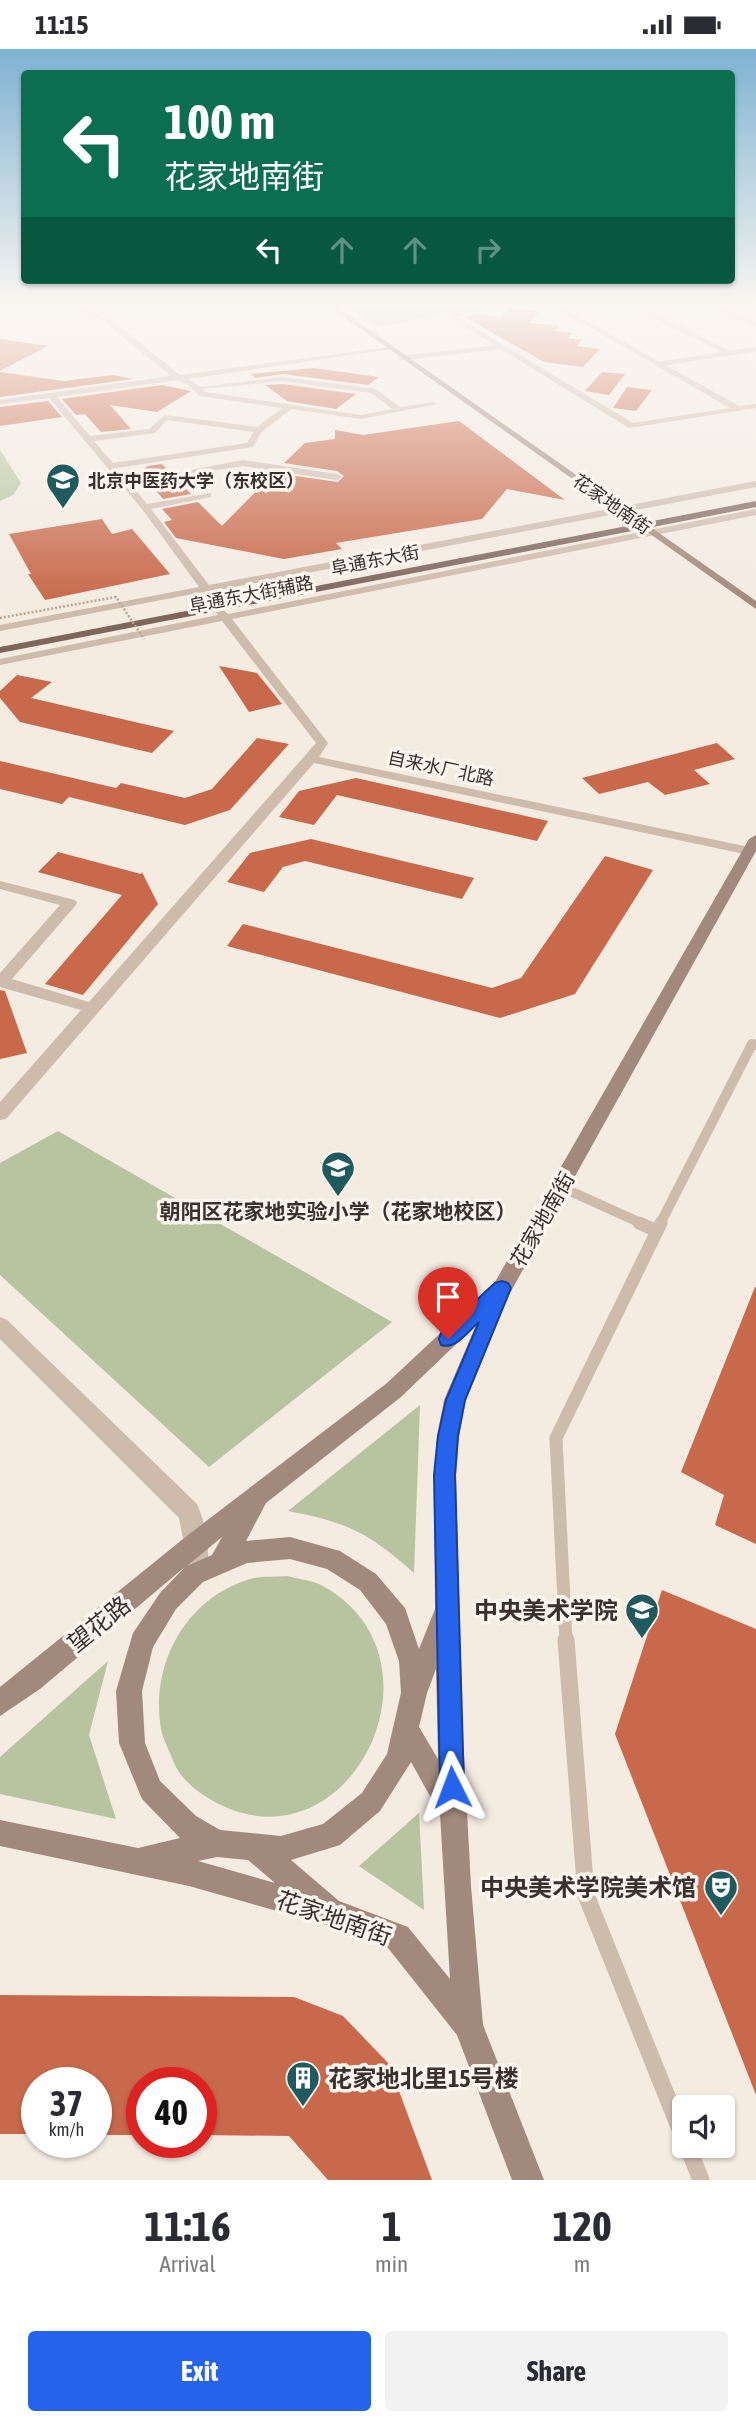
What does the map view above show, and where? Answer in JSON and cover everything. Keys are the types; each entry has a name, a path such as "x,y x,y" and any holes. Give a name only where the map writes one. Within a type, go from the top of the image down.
{"main road":[{"name":"阜通东大街","path":"0,650 627,514 756,493"},
{"path":"648,529 756,504"},
{"name":"阜通东大街","path":"0,638 215,603"}],"street":[{"path":"0,1114 311,759 322,743 145,507 59,404"},
{"path":"279,404 361,417 430,404"},
{"path":"391,404 397,409"},
{"name":"花家地南街","path":"468,404 756,606"},
{"path":"597,404 632,426 756,406"},
{"path":"730,404 738,409"},
{"path":"111,466 250,445 259,430 290,406"},
{"path":"88,439 152,431 165,417 259,430"},
{"path":"145,507 208,495 186,472 243,463 337,477"},
{"path":"627,514 756,484"},
{"name":"阜通东大街辅路","path":"0,628 215,603 756,512"},
{"name":"阜通东大街辅路","path":"0,662 215,603"},
{"name":"自来水厂北路","path":"311,759 753,845"},
{"name":"花家地南街","path":"196,1543 394,1390 502,1288 753,845"},
{"path":"0,885 70,903 1,981 92,1008"},
{"path":"468,2025 453,1810 444,1475 455,1400 502,1288"},
{"path":"0,1326 189,1512 196,1543 195,1574 168,1601 142,1642 129,1691 132,1743 151,1790 186,1826 217,1843 281,1850 330,1835 371,1802 399,1759 414,1693 447,1609"},
{"path":"220,1563 260,1494"},
{"name":"望花路","path":"0,1703 143,1589 196,1543"},
{"path":"143,1589 195,1574 246,1552 289,1548 332,1559 368,1582 396,1617 411,1661 414,1693"},
{"path":"407,1731 453,1810"},
{"name":"花家地南街","path":"0,1833 189,1873 333,1913 398,1937 468,2025 528,2180"},
{"path":"136,1861 217,1843"},
{"path":"256,1849 333,1913"}],"lane":[{"path":"672,2110 586,1895 563,1599 556,1438 752,1044 756,1045"},
{"path":"561,1187 657,1231"},
{"path":"692,2158 701,2180"}],"path":[{"path":"0,618 116,597 144,639"}],"green space":[{"path":"0,450 21,483 13,495 0,501"},
{"path":"58,1131 392,1322 209,1467 0,1275 0,1163"},
{"path":"420,1405 414,1573 384,1548 356,1531 288,1511"},
{"path":"287,1576 323,1586 361,1619 380,1659 382,1704 370,1746 345,1782 310,1807 268,1817 221,1805 188,1783 178,1770 163,1737 159,1705 167,1658 177,1637 191,1618 208,1601 227,1588 254,1578"},
{"path":"108,1661 89,1735 116,1819 0,1794 0,1757"},
{"path":"419,1813 424,1910 359,1866"}],"building":[{"path":"51,404 62,417 0,426 0,407"},
{"path":"67,404 169,404 157,412 110,405 131,429 101,432 85,414 76,415"},
{"path":"308,404 342,404 336,409"},
{"path":"615,404 641,404 636,411 613,408"},
{"path":"459,421 565,500 507,489 482,519 336,543 342,549 284,559 176,538 164,522 172,520 162,509 198,502 222,526 274,473 338,482 344,476 337,471 284,463 305,443 335,439 335,430 363,435"},
{"path":"162,464 191,494 163,499 140,472 148,466"},
{"path":"102,519 112,534 132,529 170,574 45,600 28,574 31,574 9,534"},
{"path":"219,666 257,673 282,704 249,712"},
{"path":"17,675 52,682 31,698 174,731 152,753 20,722 0,698 0,691"},
{"path":"257,738 289,744 230,810 185,825 69,797 62,804 0,789 0,761 116,788 121,783 185,798 212,789"},
{"path":"717,743 735,759 694,770 710,784 665,795 648,782 599,794 582,778"},
{"path":"356,778 548,821 537,841 337,795 314,825 279,817 299,791"},
{"path":"311,839 474,878 462,899 305,861 283,867 264,892 227,882 250,853"},
{"path":"58,852 141,874 142,872 158,904 83,995 45,984 122,895 38,872"},
{"path":"605,856 653,870 575,994 500,1018 227,946 243,924 492,988 521,978"},
{"path":"0,990 5,991 27,1053 0,1059"},
{"path":"755,1287 756,1544 715,1525 724,1495 681,1472"},
{"name":"中央美术学院美术馆","path":"662,1590 756,1629 756,2095 615,1734"},
{"name":"花家地北里15号楼","path":"0,1995 294,1997 343,2016 389,2064 432,2180 328,2180 289,2136 217,2135 217,2067 126,2067 126,2135 112,2135 112,2067 21,2067 21,2134 0,2134"}],"place":[{"name":"北京中医药大学（东校区）","path":"63,510"},
{"name":"朝阳区花家地实验小学（花家地校区）","path":"338,1198"},
{"name":"中央美术学院","path":"642,1640"},
{"name":"中央美术学院美术馆","path":"721,1917"},
{"name":"花家地北里15号楼","path":"303,2108"}],"route":[{"path":"448,1339 502,1288 455,1400 444,1475 452,1787"}]}
